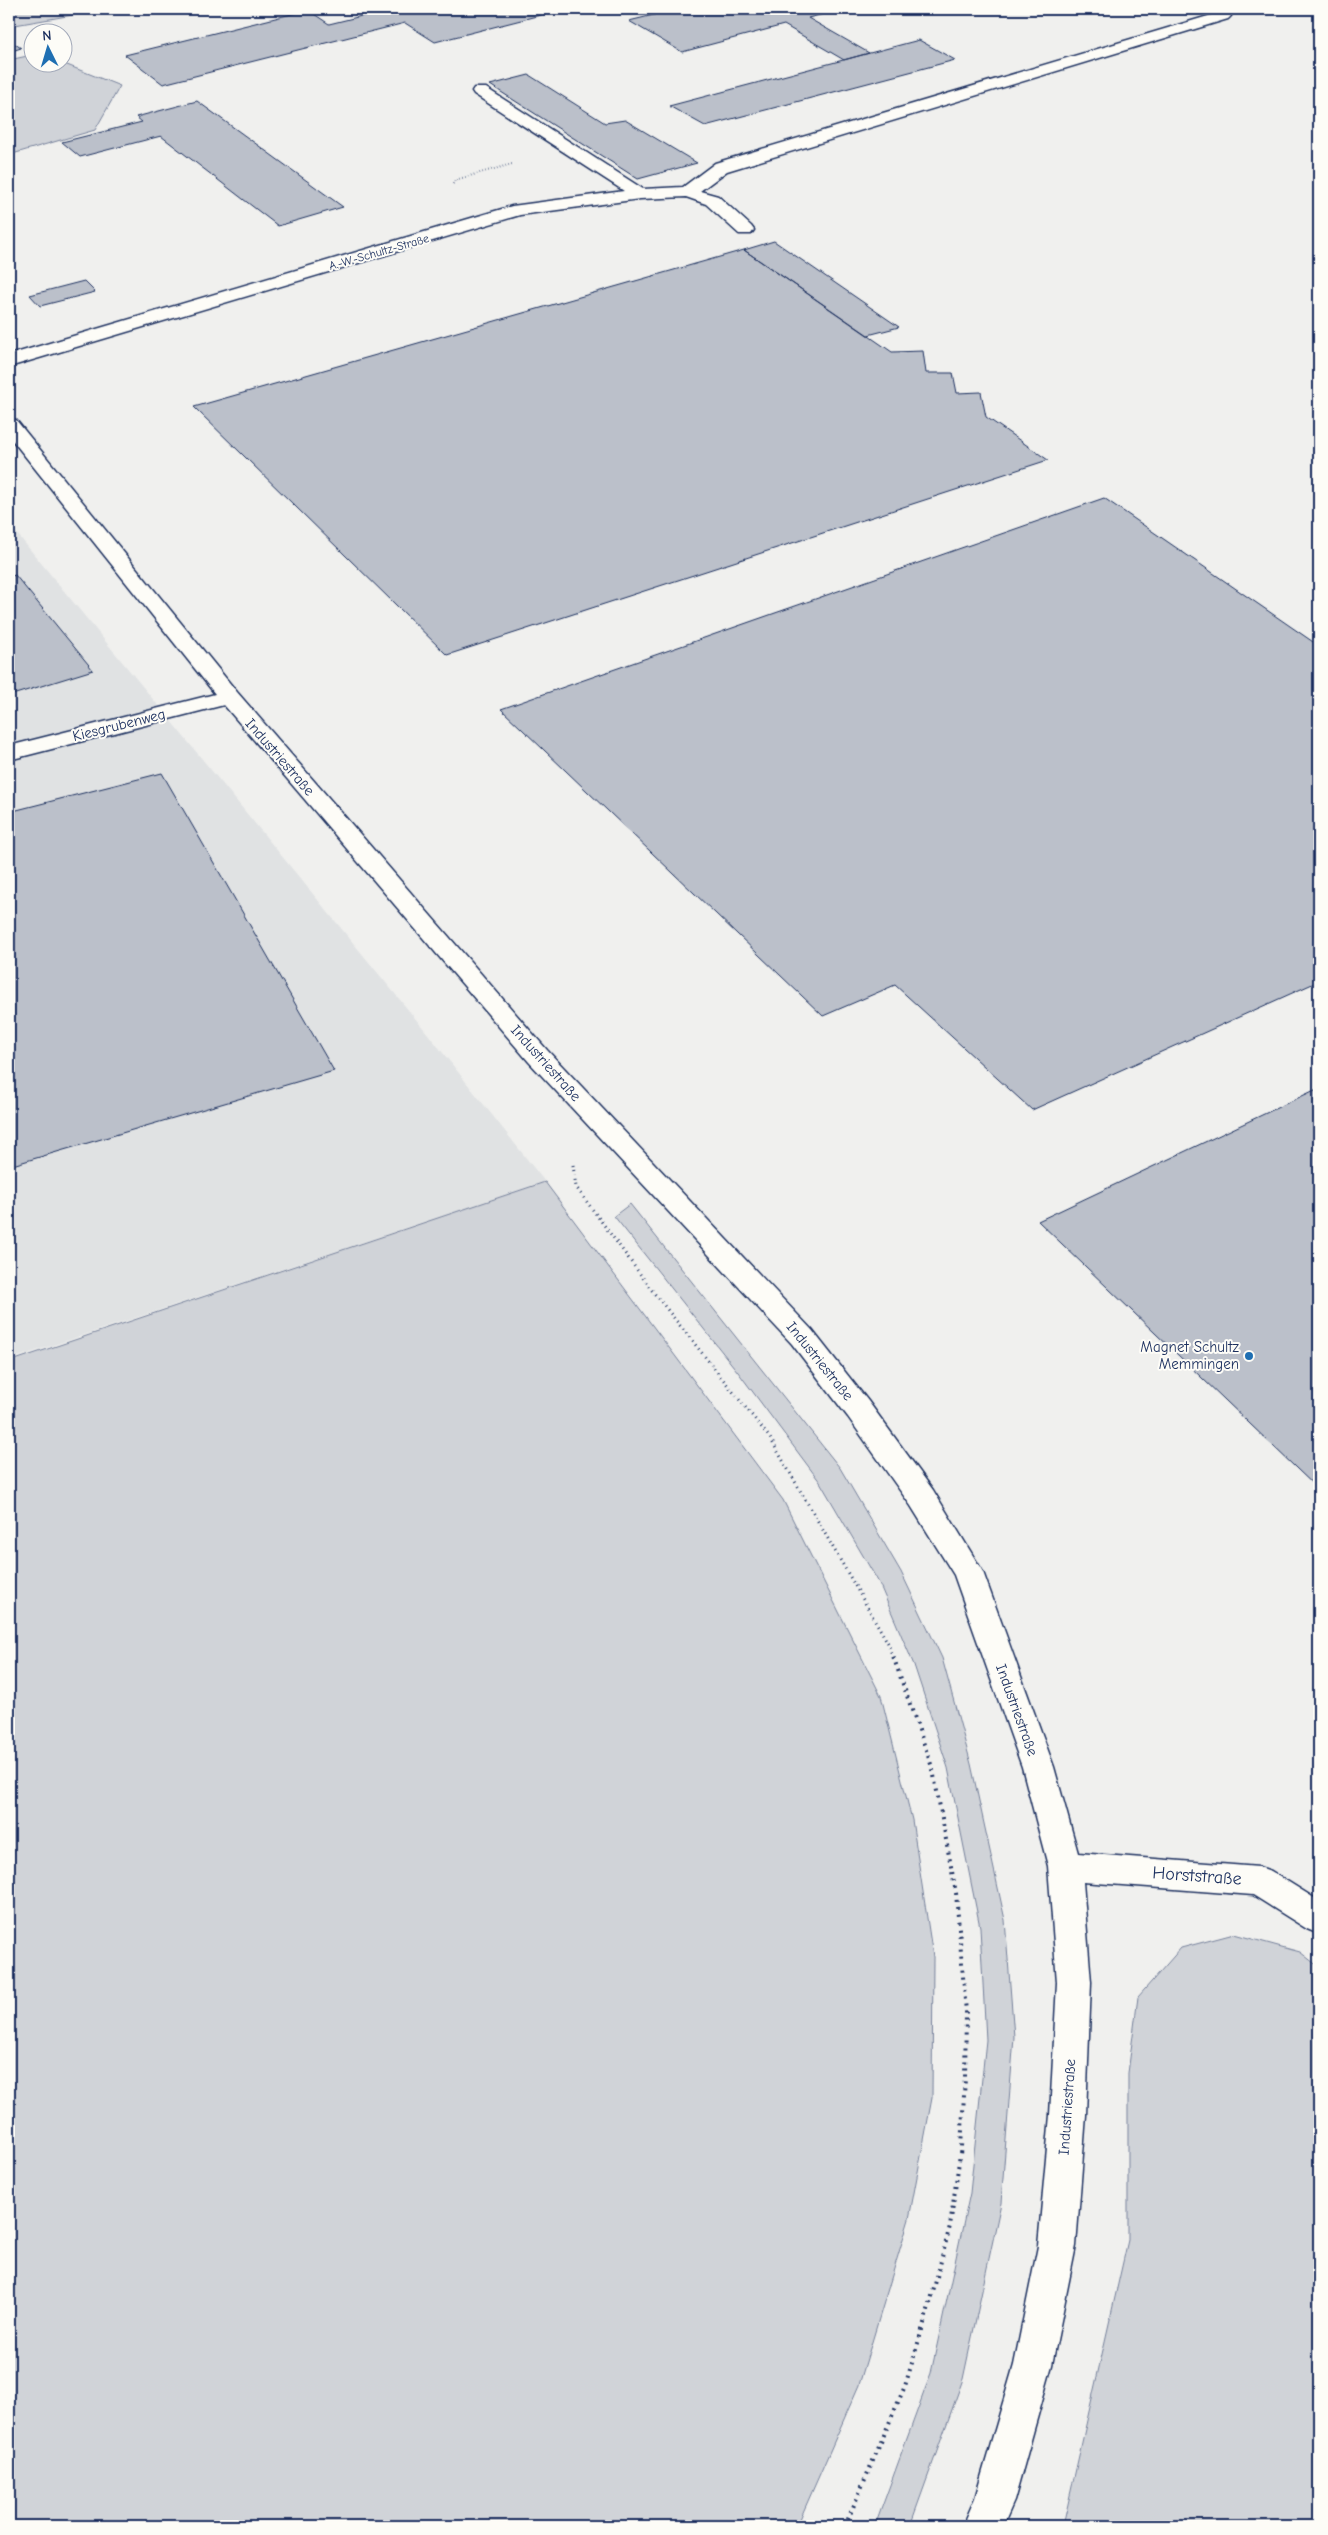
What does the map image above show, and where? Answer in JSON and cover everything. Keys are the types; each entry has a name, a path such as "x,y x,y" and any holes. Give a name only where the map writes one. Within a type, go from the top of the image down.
{"street":[{"path":"687,192 721,167 1223,16 1222,9"},
{"path":"480,92 640,194"},
{"name":"A.-W.-Schultz-Straße","path":"9,361 518,210 640,194 687,192 712,200 745,230"},
{"name":"Industriestraße","path":"9,424 229,698 538,1056 802,1337 858,1409 922,1498 968,1572 1038,1767 1065,1866 1074,1982 1068,2115 1057,2246 1033,2365 994,2500 983,2526"},
{"name":"Kiesgrubenweg","path":"9,752 229,698"},
{"name":"Horststraße","path":"1065,1866 1259,1881 1319,1919"}],"path":[{"path":"576,1187 654,1293 770,1438 888,1643 933,1770 956,1893 966,2012 961,2147 950,2226 932,2300 906,2386 845,2526"}],"shaded area":[{"path":"9,9 108,9 32,22 22,22 22,24 9,26"},
{"path":"22,57 22,72 72,72 72,67 120,86 95,130 9,155 9,60"},
{"path":"9,524 428,1034 545,1182 9,1360"},
{"path":"545,1182 783,1500 881,1696 912,1820 933,1957 932,2098 909,2219 859,2385 797,2526 9,2526 9,1362"},
{"path":"630,1204 840,1468 901,1572 942,1658 971,1764 1005,1920 1014,2037 1001,2203 963,2379 910,2526 875,2526 931,2373 970,2193 986,2040 980,1927 948,1768 914,1665 879,1583 820,1482 738,1372 614,1216"},
{"path":"1234,1934 1300,1952 1319,1967 1319,2526 1063,2526 1128,2240 1128,2073 1138,1997 1181,1948"}],"building":[{"path":"390,9 564,9 435,42 405,23 163,84 125,55 308,10 329,24"},
{"path":"678,9 844,9 808,18 869,53 844,60 784,25 682,52 629,21"},
{"path":"9,40 21,48 9,52"},
{"path":"919,40 955,60 705,126 669,106"},
{"path":"529,75 605,123 625,120 697,163 638,179 490,85"},
{"path":"197,101 343,207 278,226 161,136 80,157 62,142 142,122 136,117"},
{"path":"774,241 899,327 868,335 744,250"},
{"path":"744,250 892,352 923,351 926,373 953,373 957,393 981,392 986,417 1048,460 447,655 194,407"},
{"path":"84,281 95,292 40,306 30,295"},
{"path":"1104,498 1319,646 1319,981 1032,1110 895,985 823,1016 501,709"},
{"path":"15,575 93,670 9,696 9,577"},
{"path":"162,773 334,1071 9,1166 9,812"},
{"name":"Magnet Schultz Memmingen","path":"1319,1088 1319,1490 1038,1221"}],"place":[{"name":"Magnet Schultz Memmingen","path":"1249,1356"}]}
